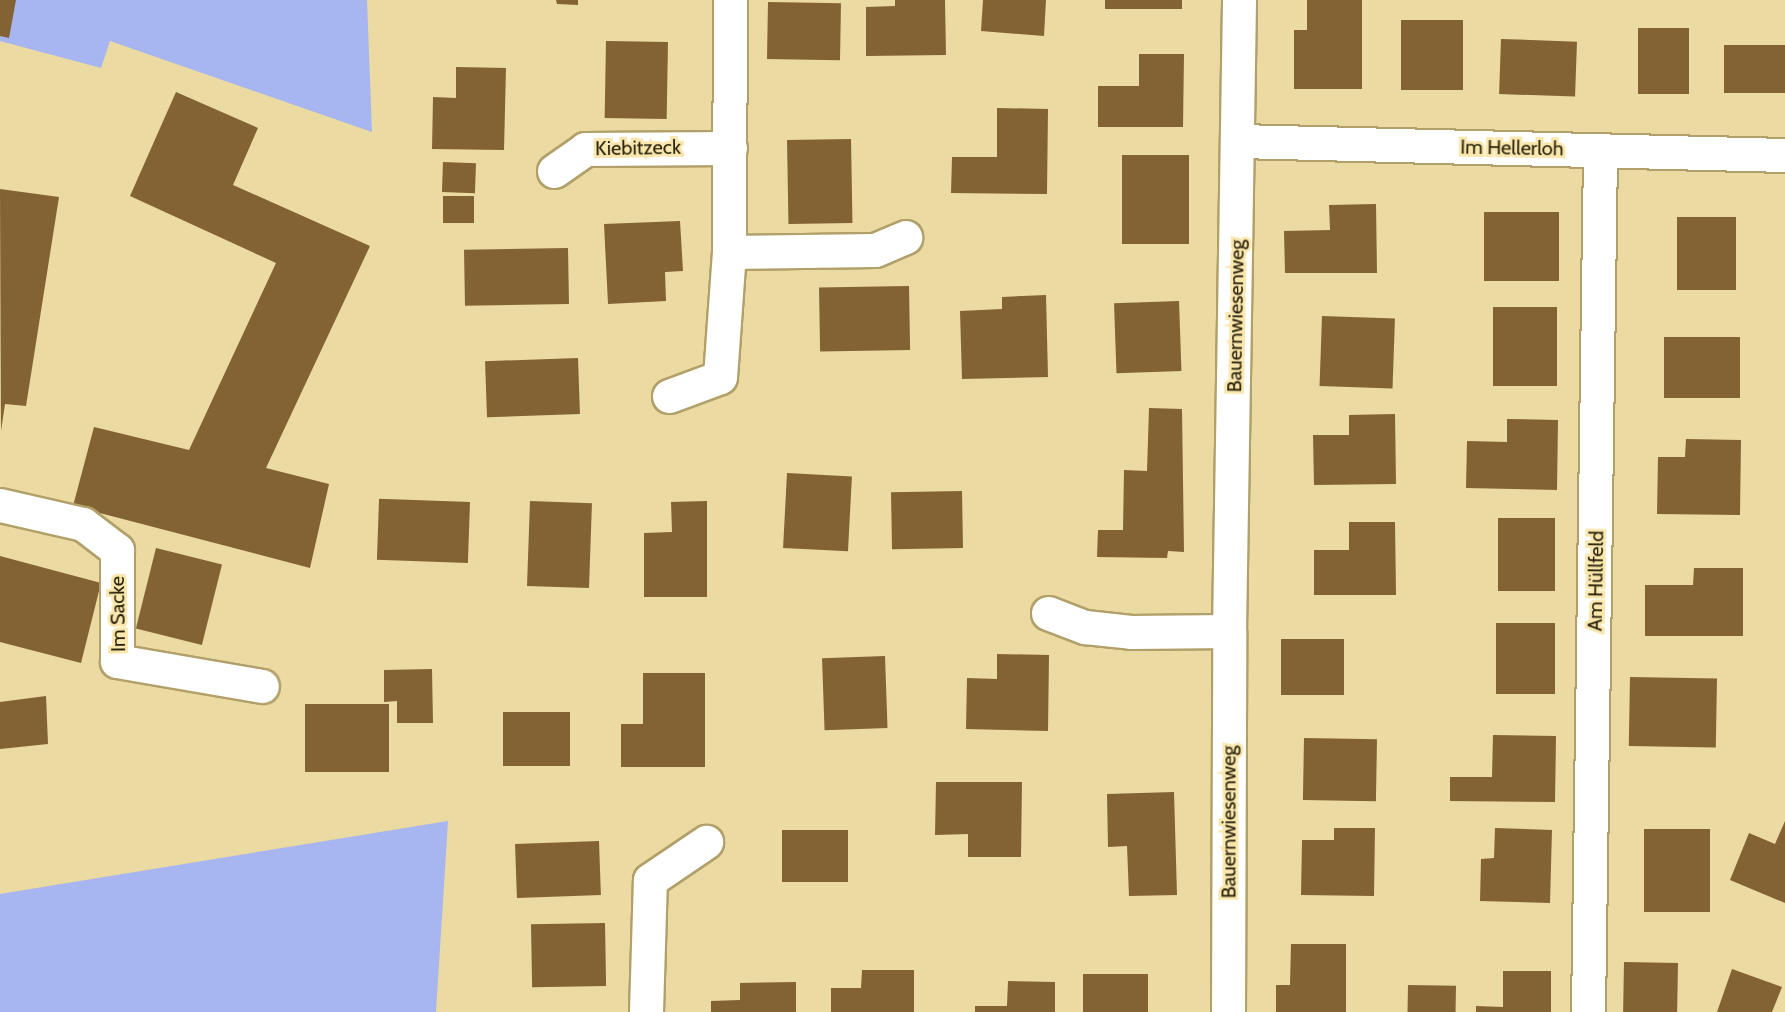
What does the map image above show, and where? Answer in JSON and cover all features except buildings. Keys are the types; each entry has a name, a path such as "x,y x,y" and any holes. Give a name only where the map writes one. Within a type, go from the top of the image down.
{"street":[{"path":"669,396 720,377 729,252 730,0"},
{"name":"Bauernwiesenweg","path":"1228,1012 1229,631 1239,141 1239,0"},
{"name":"Im Hellerloh","path":"1239,141 1785,155"},
{"name":"Kiebitzeck","path":"554,171 585,149 730,148"},
{"name":"Am Hüllfeld","path":"1588,1012 1600,150"},
{"path":"729,252 875,250 905,237"},
{"name":"Im Sacke","path":"0,505 83,524 117,550 117,661 262,686"},
{"path":"1048,613 1097,629 1229,631"},
{"path":"646,1012 650,880 706,842"}],"shaded area":[{"path":"0,0 367,0 372,132 110,41 101,68 0,41"},
{"path":"448,821 436,1012 0,1012 0,894"}]}
